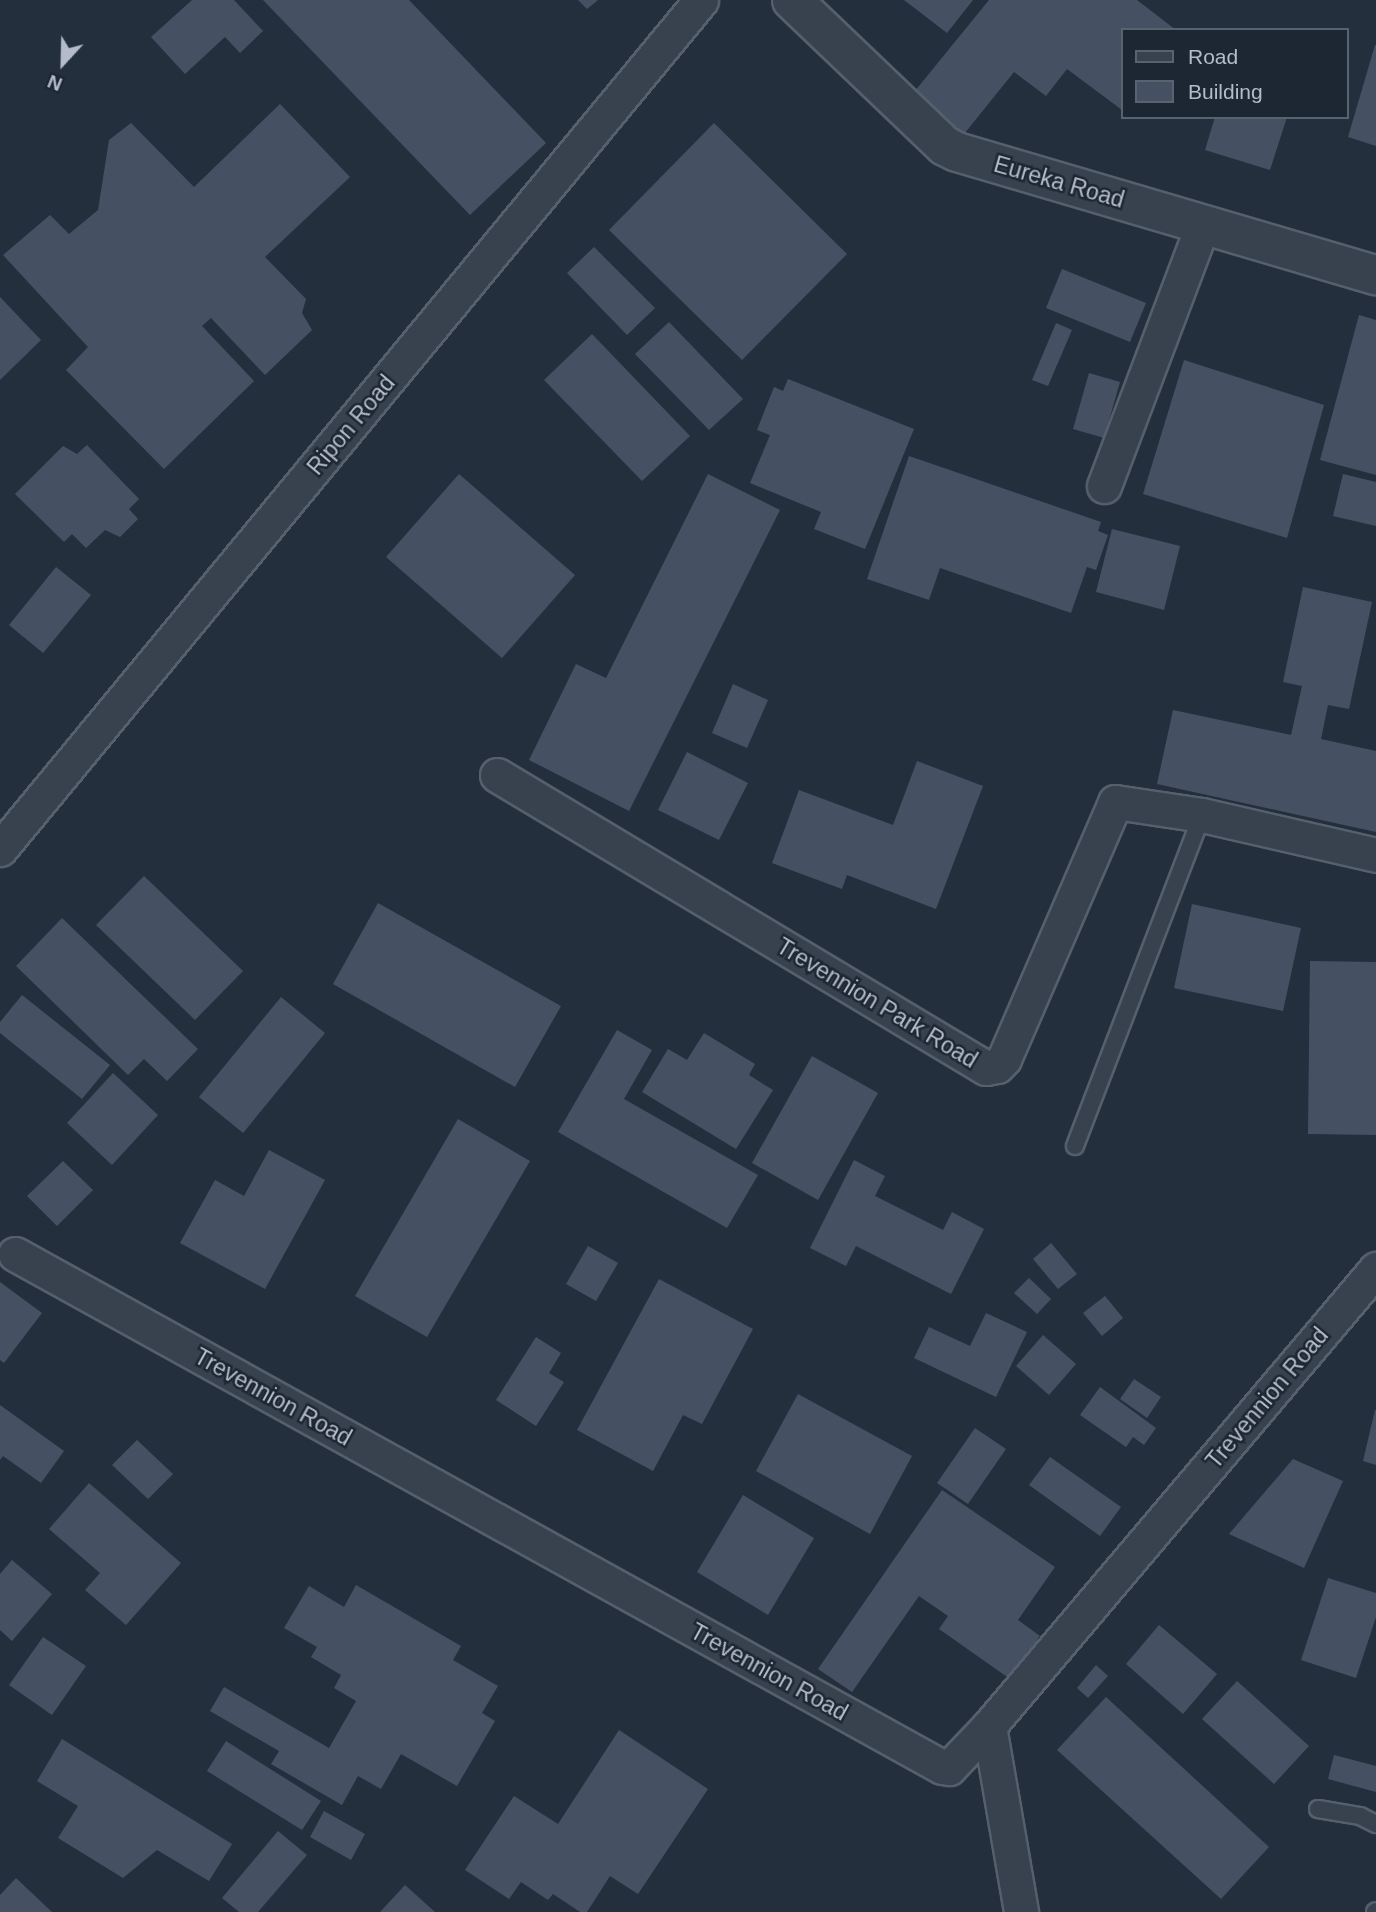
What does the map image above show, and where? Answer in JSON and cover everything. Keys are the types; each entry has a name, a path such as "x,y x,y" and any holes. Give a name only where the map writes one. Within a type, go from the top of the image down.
{"street":[{"name":"Ripon Road","path":"0,849 701,0"},
{"name":"Eureka Road","path":"792,0 945,145 957,152 1376,275"},
{"path":"1104,486 1203,224"},
{"name":"Trevennion Park Road","path":"497,775 986,1068 997,1066 1004,1059 1115,802 1202,815 1376,856"},
{"name":"Trevennion Road","path":"15,1254 942,1767 955,1765 989,1726 1376,1269"},
{"path":"989,1726 1021,1912"}],"lane":[{"path":"1076,1146 1202,815"},
{"path":"1318,1809 1360,1816 1376,1824"}],"building":[{"path":"192,0 234,0 263,31 240,53 225,37 185,74 151,37"},
{"path":"263,0 409,0 546,143 470,215"},
{"path":"578,0 598,0 587,9"},
{"path":"904,0 973,0 947,33"},
{"path":"989,0 1137,0 1173,28 1120,28 1120,109 1067,69 1046,96 1014,72 956,144 906,102"},
{"path":"1376,45 1376,146 1348,137"},
{"path":"280,104 350,177 265,257 306,299 302,313 312,330 265,375 211,318 202,326 254,381 164,469 66,370 88,347 3,255 50,215 69,234 98,210 109,140 131,123 194,187"},
{"path":"1214,119 1286,119 1270,170 1205,150"},
{"path":"714,123 847,254 742,360 609,230"},
{"path":"594,247 655,308 627,335 567,273"},
{"path":"1062,269 1146,303 1130,342 1046,308"},
{"path":"0,297 41,340 0,380"},
{"path":"1359,315 1376,320 1376,475 1320,460"},
{"path":"669,322 743,399 709,430 635,354"},
{"path":"1056,323 1072,330 1048,386 1032,380"},
{"path":"592,334 690,436 642,481 544,380"},
{"path":"1184,360 1324,405 1287,538 1143,494"},
{"path":"1089,373 1120,382 1104,438 1073,429"},
{"path":"788,379 914,429 865,549 814,529 821,512 750,483 770,435 757,430 774,387 783,391"},
{"path":"87,445 139,499 129,509 138,519 120,537 105,530 86,548 72,534 64,542 15,494 63,446 77,454"},
{"path":"909,456 1101,522 1098,531 1108,535 1096,570 1087,567 1071,613 940,568 929,600 867,579"},
{"path":"459,474 575,575 502,658 386,557"},
{"path":"708,474 780,510 629,811 529,760 576,664 606,678"},
{"path":"1343,474 1376,482 1376,526 1333,516"},
{"path":"1112,529 1180,546 1164,610 1096,592"},
{"path":"56,567 91,595 43,653 9,625"},
{"path":"1303,587 1372,602 1349,709 1328,705 1321,739 1376,751 1376,832 1157,784 1173,710 1291,735 1302,686 1283,682"},
{"path":"733,684 768,700 747,748 712,733"},
{"path":"687,752 748,783 719,840 658,810"},
{"path":"917,761 983,786 936,909 847,875 842,889 772,863 799,790 893,825"},
{"path":"144,876 243,971 195,1020 96,925"},
{"path":"378,903 561,1006 515,1087 333,984"},
{"path":"1192,904 1301,928 1283,1011 1174,988"},
{"path":"62,918 198,1049 167,1081 144,1059 128,1075 16,966"},
{"path":"1310,961 1376,962 1376,1135 1308,1134"},
{"path":"22,995 110,1065 82,1099 0,1033 0,1022"},
{"path":"281,997 325,1033 243,1133 199,1097"},
{"path":"617,1030 652,1050 624,1099 758,1175 727,1228 558,1132"},
{"path":"704,1033 755,1064 749,1075 773,1090 736,1149 642,1092 668,1049 687,1060"},
{"path":"812,1056 878,1093 818,1200 752,1163"},
{"path":"113,1073 158,1115 112,1165 67,1123"},
{"path":"458,1119 530,1161 427,1337 355,1296"},
{"path":"269,1150 325,1180 265,1289 180,1243 215,1180 244,1196"},
{"path":"854,1160 885,1176 875,1196 943,1230 952,1212 984,1229 951,1294 856,1246 846,1266 810,1248"},
{"path":"63,1161 93,1190 57,1226 27,1196"},
{"path":"1051,1243 1077,1274 1058,1289 1033,1259"},
{"path":"588,1246 618,1263 596,1301 566,1284"},
{"path":"1029,1278 1051,1299 1037,1314 1014,1293"},
{"path":"659,1279 753,1329 702,1424 683,1415 653,1471 577,1430"},
{"path":"0,1282 42,1313 4,1363 0,1360"},
{"path":"1105,1296 1123,1318 1102,1336 1083,1313"},
{"path":"986,1313 1027,1332 996,1397 914,1358 929,1327 970,1346"},
{"path":"1043,1335 1076,1364 1049,1395 1016,1366"},
{"path":"536,1337 561,1353 549,1373 564,1382 536,1426 496,1400"},
{"path":"1134,1379 1161,1397 1147,1418 1120,1399"},
{"path":"1100,1387 1156,1428 1144,1445 1133,1437 1126,1447 1080,1415"},
{"path":"798,1394 912,1456 870,1534 756,1471"},
{"path":"0,1405 64,1451 41,1483 3,1456 0,1460"},
{"path":"1376,1410 1376,1465 1363,1461"},
{"path":"975,1428 1006,1449 968,1504 937,1483"},
{"path":"137,1440 173,1474 148,1499 112,1465"},
{"path":"1050,1457 1121,1507 1100,1536 1029,1485"},
{"path":"1293,1459 1343,1481 1304,1568 1229,1534"},
{"path":"89,1483 181,1563 126,1625 85,1590 100,1573 49,1529"},
{"path":"942,1490 1055,1567 1018,1620 1040,1636 1010,1679 939,1629 948,1616 919,1596 852,1692 818,1669"},
{"path":"743,1495 814,1538 768,1615 697,1572"},
{"path":"12,1560 52,1594 12,1641 0,1630 0,1574"},
{"path":"1328,1578 1376,1593 1376,1617 1356,1678 1301,1660"},
{"path":"356,1585 461,1646 453,1660 498,1686 482,1713 495,1721 457,1786 401,1754 381,1789 358,1776 342,1805 271,1764 279,1751 210,1711 224,1687 329,1748 356,1701 334,1688 341,1675 311,1657 317,1647 284,1628 309,1586 344,1607"},
{"path":"1159,1625 1217,1674 1183,1714 1126,1664"},
{"path":"43,1637 86,1666 52,1715 9,1685"},
{"path":"1096,1665 1108,1676 1088,1698 1077,1688"},
{"path":"1237,1681 1309,1746 1274,1784 1202,1719"},
{"path":"1106,1697 1269,1847 1221,1899 1057,1750"},
{"path":"619,1730 708,1789 638,1894 610,1876 587,1912 580,1912 553,1894 548,1900 521,1882 509,1899 465,1870 514,1796 558,1824"},
{"path":"62,1739 232,1844 209,1881 157,1850 123,1878 58,1838 78,1806 37,1781"},
{"path":"226,1741 321,1801 302,1830 207,1771"},
{"path":"1334,1755 1376,1766 1376,1792 1328,1779"},
{"path":"324,1811 365,1834 351,1860 310,1837"},
{"path":"278,1831 307,1855 258,1912 239,1912 222,1898"},
{"path":"16,1878 52,1912 0,1912 0,1895"},
{"path":"405,1885 435,1912 380,1912"}]}
